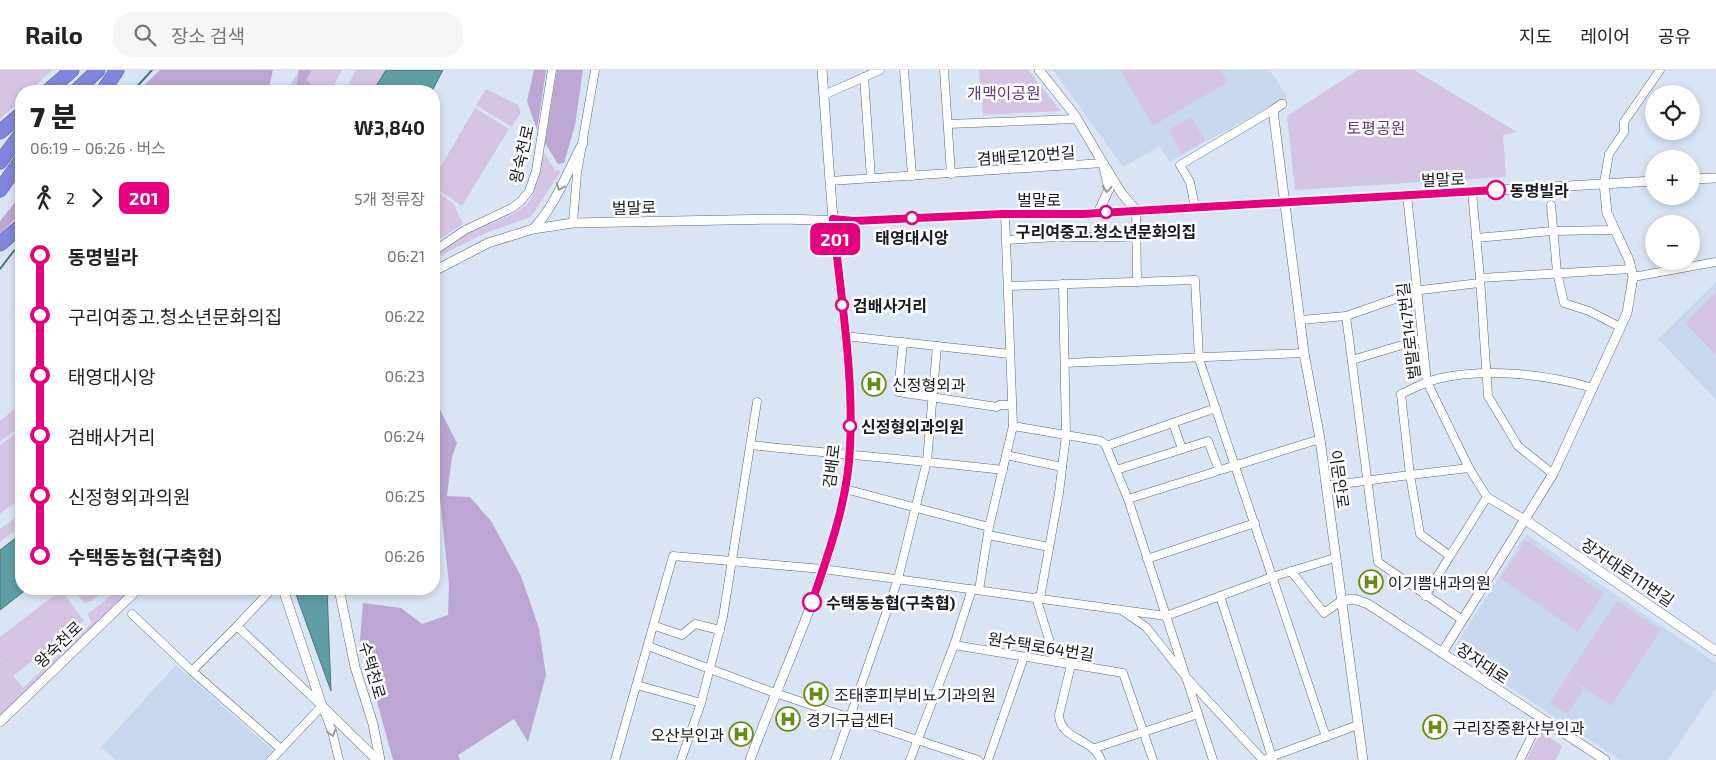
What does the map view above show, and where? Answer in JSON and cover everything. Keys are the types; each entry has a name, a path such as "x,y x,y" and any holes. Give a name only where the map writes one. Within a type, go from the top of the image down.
{"highway":[{"path":"55,85 72,70"},
{"path":"60,85 72,70"},
{"path":"82,85 98,70"},
{"path":"107,85 117,70"},
{"path":"0,132 15,119"},
{"path":"0,162 15,142"},
{"path":"0,190 15,169"},
{"path":"0,244 15,231"}],"street":[{"name":"왕숙천로","path":"440,247 465,230 512,208 529,191 536,171 552,70"},
{"path":"573,223 577,173 595,70"},
{"name":"검배로","path":"750,760 775,693 807,618 845,489 849,456 849,400 845,336 833,219 822,70"},
{"path":"824,95 880,70"},
{"path":"904,70 912,176"},
{"path":"944,70 951,174"},
{"path":"1039,70 1077,118 1102,163 1122,194 1136,210 1137,282"},
{"path":"1442,654 1461,620 1553,474 1626,313 1632,273 1608,213 1604,184 1609,154 1624,132 1624,122 1660,70"},
{"path":"864,77 871,178"},
{"path":"1195,208 1190,182 1180,165 1282,104"},
{"name":"이문안로","path":"1273,110 1304,353 1320,439 1363,760"},
{"name":"겸배로120번길","path":"948,124 1077,118"},
{"path":"533,229 543,218 557,194 582,143"},
{"path":"1098,213 1109,188 1102,163"},
{"name":"겸배로120번길","path":"830,181 1102,163"},
{"path":"1700,179 1716,178"},
{"name":"벌말로","path":"440,268 488,243 533,229 573,223 833,219 854,221 1006,214 1098,213 1645,182"},
{"path":"1472,192 1488,396 1518,446 1553,474"},
{"name":"벌말로147번길","path":"1407,195 1427,382 1469,468 1487,497 1524,519"},
{"path":"1551,205 1557,272 1564,303 1589,311 1620,327"},
{"path":"910,760 976,589 1013,426 1006,214"},
{"path":"1476,238 1552,231 1614,230"},
{"path":"1007,240 1056,237 1136,238"},
{"path":"1301,320 1346,316 1417,292 1480,280 1557,272 1632,273 1716,262"},
{"path":"1009,286 1195,280 1200,359 1326,737"},
{"path":"1056,662 1038,598 1049,547 1066,435 1063,284"},
{"path":"1346,316 1378,562 1461,620"},
{"path":"845,336 1010,354"},
{"path":"1352,360 1422,339"},
{"path":"902,342 898,392 932,395 997,407 999,405 1012,404"},
{"path":"835,760 898,580 927,461 936,346"},
{"path":"1065,363 1200,359 1304,353"},
{"path":"1450,556 1420,534 1410,475 1402,394 1440,378 1487,373 1570,381 1592,388"},
{"path":"682,760 701,703 720,630 733,561 757,402"},
{"path":"1106,446 1216,408"},
{"path":"1173,423 1182,449"},
{"path":"1013,426 1101,441 1106,446 1128,499 1213,760"},
{"path":"1128,499 1320,439"},
{"path":"1116,470 1208,441 1219,470"},
{"path":"751,445 1003,470"},
{"path":"1006,455 1062,467"},
{"path":"1326,486 1469,468"},
{"path":"845,489 1049,547"},
{"path":"1425,596 1487,497"},
{"name":"장자대로111번길","path":"1524,519 1716,651"},
{"path":"1147,559 1255,523"},
{"path":"615,760 655,626 673,556 823,568 1166,616 1272,577 1335,558"},
{"path":"1291,571 1324,614 1341,601"},
{"name":"왕숙천로","path":"0,722 132,595"},
{"path":"192,671 266,595"},
{"path":"285,595 332,731 339,760"},
{"name":"수택천로","path":"340,595 355,667 374,730 378,760"},
{"path":"1220,596 1273,758"},
{"name":"장자대로","path":"1341,601 1354,599 1368,604 1605,760"},
{"path":"1120,609 1146,628 1186,677 1263,760 1358,726"},
{"path":"132,614 192,671 281,749"},
{"path":"655,626 682,635 695,624 720,630"},
{"path":"237,626 378,760"},
{"name":"원수택로64번길","path":"954,645 1123,673 1143,732"},
{"path":"648,646 775,693 978,760"},
{"path":"988,760 1024,657"},
{"path":"1071,665 1059,715 1059,723 1066,732 1095,748 1101,760"},
{"path":"637,685 701,703"},
{"path":"271,760 322,706"},
{"path":"1095,748 1198,714"},
{"path":"1520,760 1540,719"},
{"path":"359,742 367,740 374,730"},
{"path":"1143,732 1153,760"}],"shaded area":[{"path":"160,70 273,70 269,85 144,85"},
{"path":"299,70 312,70 306,80 312,85 296,85"},
{"path":"386,70 443,70 435,85 377,85"},
{"path":"534,70 546,70 537,130 527,101"},
{"path":"557,70 583,70 575,125 564,163 558,164 545,143"},
{"path":"1053,70 1270,70 1287,97 1169,162 1160,146 1123,167"},
{"path":"15,202 15,219 0,234 0,221"},
{"path":"1716,282 1716,400 1658,339"},
{"path":"440,410 457,443 452,457 447,496 470,497 491,521 521,576 539,628 546,675 528,742 514,719 458,755 460,760 393,760 360,639 363,603 401,608 422,624 448,615 449,584 440,499"},
{"path":"1526,534 1716,663 1716,688 1668,760 1620,760 1453,650"},
{"path":"15,539 15,595 19,595 0,610 0,550"},
{"path":"296,595 327,595 331,691"},
{"path":"176,665 277,754 272,760 116,760 101,747"}],"green space":[{"path":"0,70 52,70 36,85 15,85 15,105 0,119"},
{"path":"299,70 342,70 334,85 290,85"},
{"path":"356,70 386,70 377,85 348,85"},
{"name":"개맥이공원","path":"979,70 1028,70 1061,111 983,115"},
{"path":"1120,70 1220,70 1228,82 1153,126"},
{"name":"토평공원","path":"1358,70 1414,70 1517,132 1503,135 1506,177 1295,190 1287,116"},
{"path":"486,89 518,105 521,112 512,127 476,105"},
{"path":"475,108 509,129 462,206 440,191 440,168"},
{"path":"1191,117 1205,141 1182,154 1168,130"},
{"path":"544,153 555,170 561,171 531,217 485,233 440,256 441,250 452,242 518,211 527,204 536,186 541,159"},
{"path":"440,194 454,204 463,224 440,239"},
{"path":"1716,292 1716,355 1685,323"},
{"path":"15,409 15,431 0,442 0,421"},
{"path":"15,434 15,503 0,514 0,445"},
{"path":"15,518 15,531 0,542 0,529"},
{"path":"1526,540 1604,594 1578,632 1500,578"},
{"path":"55,595 65,595 84,621 13,676 23,688 92,623 88,614 112,595 126,595 0,715 0,660 3,662 0,659 0,637"},
{"path":"78,595 98,595 92,601 84,603"},
{"path":"1617,601 1661,630 1611,706 1567,676"},
{"path":"1567,677 1584,689 1567,714 1550,703"},
{"path":"1541,732 1562,746 1556,760 1526,760"}],"waterway":[{"path":"138,85 152,70"},
{"path":"0,269 15,250"}],"bus line":[{"name":"201","path":"812,602 833,538 845,489 850,446 845,336 833,219 854,221 1002,214 1083,214 1496,190"}],"place":[{"name":"동명빌라","path":"1496,190"},
{"name":"구리여중고.청소년문화의집","path":"1106,212"},
{"name":"태영대시앙","path":"912,218"},
{"name":"검배사거리","path":"842,305"},
{"name":"신정형외과","path":"874,384"},
{"name":"신정형외과의원","path":"850,426"},
{"name":"이기쁨내과의원","path":"1371,582"},
{"name":"수택동농협(구축협)","path":"812,602"},
{"name":"조태훈피부비뇨기과의원","path":"816,694"},
{"name":"경기구급센터","path":"788,719"},
{"name":"구리장중환산부인과","path":"1435,727"},
{"name":"오산부인과","path":"741,734"}]}
